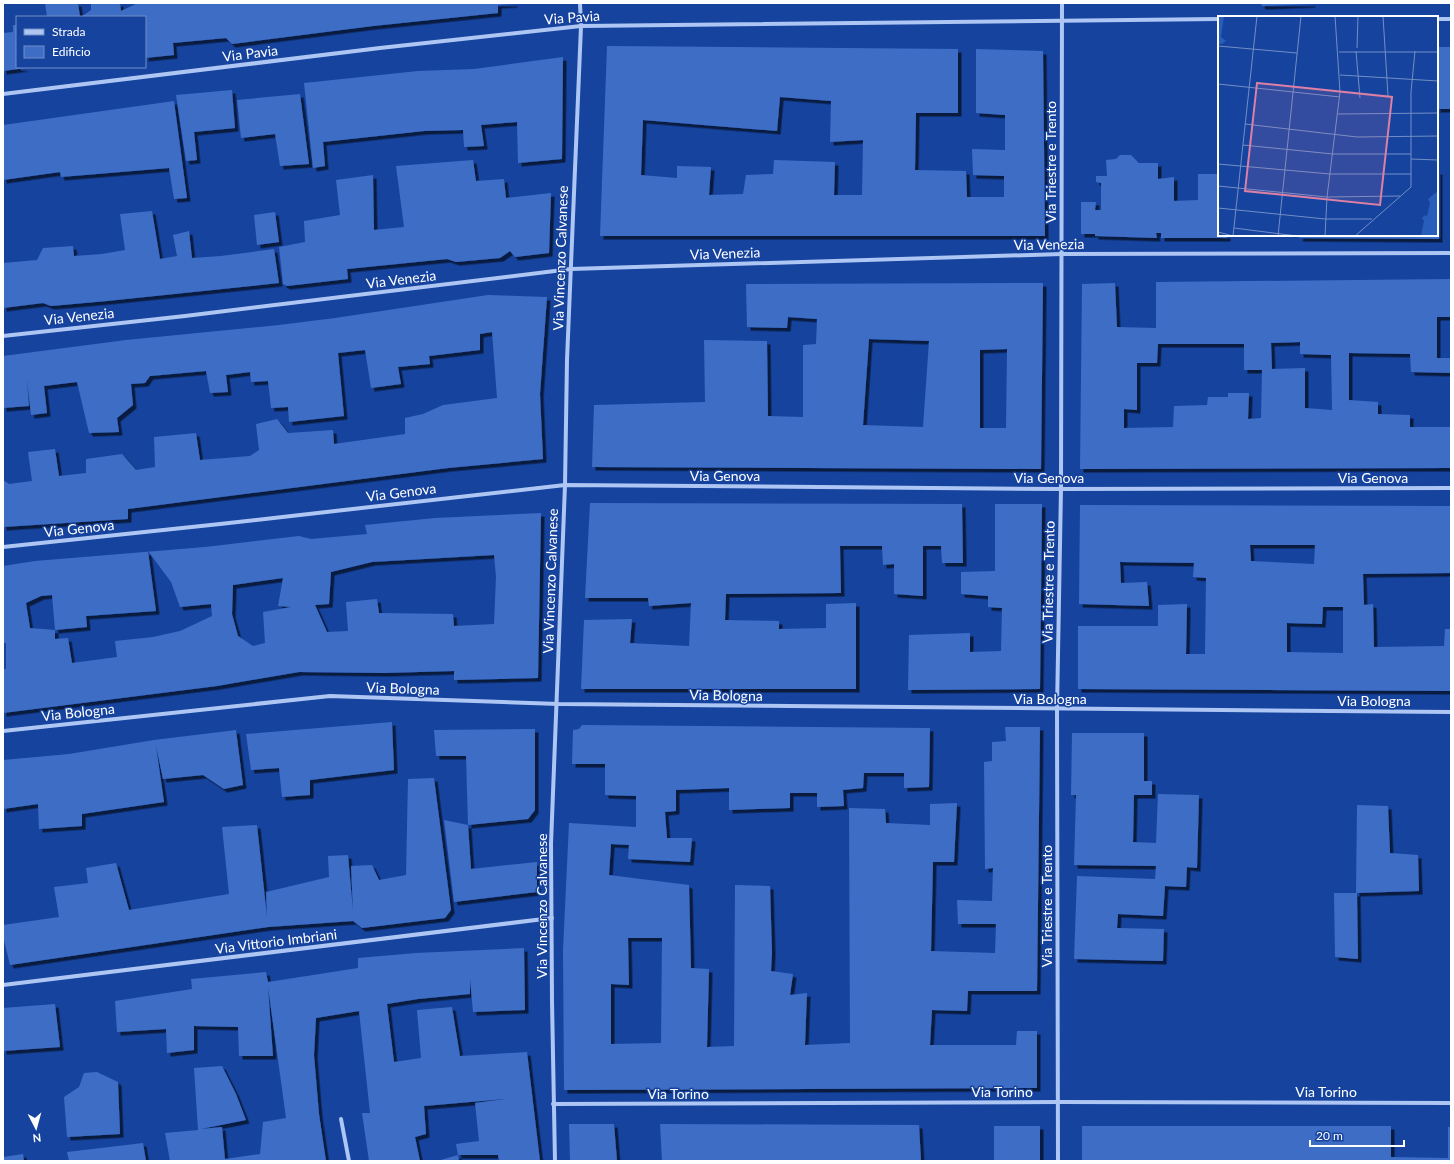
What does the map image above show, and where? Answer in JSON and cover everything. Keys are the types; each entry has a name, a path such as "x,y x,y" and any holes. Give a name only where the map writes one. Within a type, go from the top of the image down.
{"street":[{"name":"Via Vincenzo Calvanese","path":"555,1161 553,1104 551,844 558,704 565,484 567,360 581,26 580,3"},
{"name":"Via Triestre e Trento","path":"1058,1161 1057,709 1061,489 1062,3"},
{"path":"1438,18 1451,19"},
{"name":"Via Pavia","path":"3,94 372,49 581,26 1218,19"},
{"name":"Via Venezia","path":"3,336 185,316 571,269 1062,254 1451,253"},
{"name":"Via Genova","path":"3,547 228,523 565,484 1061,489 1451,488"},
{"name":"Via Bologna","path":"3,731 330,696 558,704 1451,712"},
{"name":"Via Vittorio Imbriani","path":"3,985 552,918"},
{"name":"Via Torino","path":"553,1104 1058,1102 1451,1103"},
{"path":"341,1119 349,1161"}],"building":[{"path":"45,3 78,3 80,16 47,16"},
{"path":"91,3 120,3 121,11 138,3 514,3 498,5 498,13 373,26 232,44 226,38 173,43 174,55 146,58 146,16 82,16 91,10"},
{"path":"1261,3 1312,3 1312,4 1262,6"},
{"path":"13,25 16,25 16,68 26,68 3,71 3,33 13,32"},
{"path":"607,46 958,49 958,113 916,113 915,170 966,171 967,197 1004,197 1004,176 973,175 972,149 1005,150 1005,115 976,113 976,49 1043,51 1045,236 600,236","holes":["780,97 831,101 830,142 863,140 862,195 834,195 835,162 774,160 773,174 746,175 743,194 709,195 711,167 677,166 677,178 641,175 643,120 777,131"]},
{"path":"1438,47 1451,47 1451,109 1438,109"},
{"path":"563,57 562,159 518,163 517,122 481,125 484,146 464,147 463,130 424,131 323,142 325,166 313,168 304,83 418,71 474,69"},
{"path":"232,90 235,128 194,132 197,160 186,161 176,95"},
{"path":"300,94 309,164 280,166 275,134 241,138 237,100"},
{"path":"174,101 187,198 174,199 169,168 61,177 60,172 3,180 3,125"},
{"path":"1120,155 1131,155 1139,163 1158,163 1158,179 1174,177 1174,201 1198,200 1198,174 1218,174 1218,236 1227,236 1227,238 1161,238 1161,233 1156,233 1157,238 1095,236 1095,234 1081,234 1081,202 1096,202 1095,210 1101,210 1101,183 1096,182 1096,176 1107,176 1106,160 1116,159"},
{"path":"473,160 476,181 504,179 506,198 551,193 549,253 515,257 510,251 500,258 456,262 447,259 347,269 348,279 287,286 283,284 279,247 305,242 304,221 340,215 336,180 373,175 374,230 404,227 396,166"},
{"path":"1439,171 1439,239 1299,238 1300,236 1438,236"},
{"path":"152,211 160,259 177,256 173,235 189,231 192,258 274,249 279,283 107,301 51,306 43,303 3,308 3,263 37,260 43,248 73,246 74,256 102,254 125,250 120,214"},
{"path":"275,212 279,242 257,245 254,215"},
{"path":"1451,279 1451,317 1437,317 1437,358 1451,358 1451,373 1411,372 1410,354 1349,353 1349,400 1378,402 1378,414 1410,415 1410,427 1451,427 1451,468 1080,469 1082,284 1115,283 1117,327 1156,328 1156,282","holes":["1300,342 1300,354 1331,355 1332,410 1305,408 1305,368 1272,369 1271,343","1158,344 1244,344 1244,370 1262,370 1261,418 1248,419 1249,393 1228,393 1228,397 1208,397 1207,405 1174,406 1173,427 1124,428 1124,409 1137,410 1137,363 1157,363"]},
{"path":"1043,283 1041,469 592,467 594,405 705,402 704,340 767,341 768,416 803,417 803,345 816,344 817,319 788,317 787,328 747,327 746,284","holes":["869,339 929,341 923,427 863,425","1007,349 1006,428 980,428 980,350"]},
{"path":"488,295 547,297 540,394 543,459 448,468 128,509 128,519 3,527 3,480 9,484 32,481 28,452 55,449 59,476 86,473 86,459 122,454 136,470 155,467 154,437 196,433 200,460 250,456 259,450 256,424 277,419 288,433 333,430 334,444 405,434 405,418 423,414 443,405 497,398 492,332 480,334 480,350 429,356 430,364 398,367 401,384 371,388 365,350 338,353 344,416 289,422 288,407 271,408 268,381 251,382 250,372 226,375 228,392 210,393 206,371 150,376 145,383 131,384 133,405 117,418 119,432 89,433 77,382 44,386 47,413 31,415 27,380 29,406 3,408 3,356 126,340 335,318"},
{"path":"590,503 962,504 963,563 942,563 941,546 923,546 923,596 894,594 894,564 883,565 882,546 840,546 841,593 726,594 725,620 779,621 779,629 826,628 826,604 856,603 856,689 581,689 584,620 632,619 630,643 689,646 691,603 649,606 648,598 585,598"},
{"path":"995,504 1042,504 1040,689 908,690 909,635 970,633 970,652 1001,651 1002,608 988,607 988,596 961,594 961,572 995,571"},
{"path":"1080,505 1451,506 1451,573 1363,574 1364,605 1373,604 1374,647 1444,646 1445,629 1451,629 1451,691 1078,689 1078,626 1158,626 1158,605 1187,604 1186,654 1205,654 1206,578 1193,577 1194,563 1120,562 1121,583 1147,582 1149,606 1079,604","holes":["1250,545 1315,545 1314,564 1251,561","1323,607 1343,607 1343,653 1287,652 1287,623 1322,624"]},
{"path":"541,513 538,678 454,680 454,671 384,673 299,672 217,686 3,713 3,669 6,669 6,643 3,643 3,566 35,561 205,547 299,536 311,539 367,534 365,525 435,518","holes":["148,552 171,582 180,607 211,604 212,616 180,631 153,637 115,641 117,657 72,663 68,638 55,639 55,630 87,627 86,616 156,611","494,555 496,577 494,624 454,626 453,614 379,613 377,599 346,602 348,631 327,632 315,605 329,604 331,572 372,562","283,578 278,606 291,607 263,612 265,643 253,646 238,636 232,614 233,585","52,595 55,630 30,628 26,603 41,596"]},
{"path":"392,722 394,770 310,780 310,795 282,797 279,768 251,770 246,734"},
{"path":"582,725 930,728 929,787 904,788 904,773 864,773 863,788 843,790 844,806 817,807 817,793 790,793 790,808 729,810 729,788 676,790 676,811 665,812 667,838 692,838 690,862 628,859 629,845 611,844 609,875 689,885 691,968 709,969 707,1047 734,1046 735,885 770,886 772,952 771,971 793,974 790,995 807,993 805,1045 850,1043 849,808 885,809 886,823 930,825 930,804 957,803 954,862 933,862 931,951 995,953 996,924 958,924 957,900 992,901 993,868 985,869 984,762 992,761 992,742 1006,741 1005,727 1040,727 1037,991 968,991 967,1011 932,1010 930,1045 1016,1045 1017,1031 1037,1031 1037,1088 564,1090 563,950 569,823 636,827 636,796 605,795 605,764 572,764 573,730 579,729","holes":["628,938 662,938 661,1043 611,1044 611,984 629,985"]},
{"path":"535,729 535,810 528,819 468,825 466,756 436,756 434,730"},
{"path":"236,730 243,785 224,789 203,775 163,779 156,746 164,802 82,814 82,826 39,829 38,804 3,809 3,760 69,754 154,740"},
{"path":"1072,733 1144,733 1144,781 1152,781 1152,795 1134,795 1133,842 1156,843 1158,794 1199,795 1197,868 1187,867 1186,887 1165,886 1163,916 1118,914 1117,928 1164,929 1163,961 1074,959 1077,876 1155,879 1156,866 1074,865 1076,795 1071,795"},
{"path":"434,778 451,910 445,918 362,928 353,921 268,927 10,965 3,936 3,925 59,917 54,887 88,883 86,868 116,863 129,910 229,894 222,827 257,825 267,917 266,892 329,877 328,856 348,855 353,911 351,866 372,865 379,880 406,875 408,779"},
{"path":"1357,805 1388,806 1390,853 1418,855 1419,891 1356,893"},
{"path":"444,820 468,825 471,869 537,862 537,892 454,902"},
{"path":"1334,893 1357,893 1358,959 1335,957"},
{"path":"524,948 525,1010 473,1012 470,979 470,994 418,999 387,1004 394,1062 421,1058 417,1010 452,1007 460,1056 527,1052 540,1161 499,1161 498,1155 458,1155 456,1144 479,1141 475,1103 505,1099 424,1106 426,1134 415,1137 420,1161 369,1161 362,1113 370,1113 359,1011 316,1018 314,1055 319,1114 326,1161 170,1161 165,1133 198,1130 194,1068 222,1066 236,1094 246,1120 201,1129 222,1127 225,1159 260,1154 263,1122 286,1118 268,987 273,1056 239,1056 238,1027 194,1026 194,1050 167,1053 166,1029 117,1032 115,1001 192,989 191,979 266,972 268,982 358,968 358,958 416,953"},
{"path":"55,1004 60,1047 3,1051 3,1008"},
{"path":"97,1072 118,1082 120,1134 67,1137 64,1097 79,1087 84,1073"},
{"path":"569,1124 614,1124 617,1161 570,1161"},
{"path":"660,1124 919,1125 921,1161 662,1161"},
{"path":"994,1126 1040,1126 1040,1161 994,1161"},
{"path":"1082,1126 1391,1126 1391,1157 1448,1158 1448,1127 1451,1127 1451,1161 1082,1161"},
{"path":"143,1143 146,1161 69,1161 67,1152"},
{"path":"23,1154 24,1161 3,1161 3,1157"},
{"path":"458,1155 459,1161 437,1161"}]}
